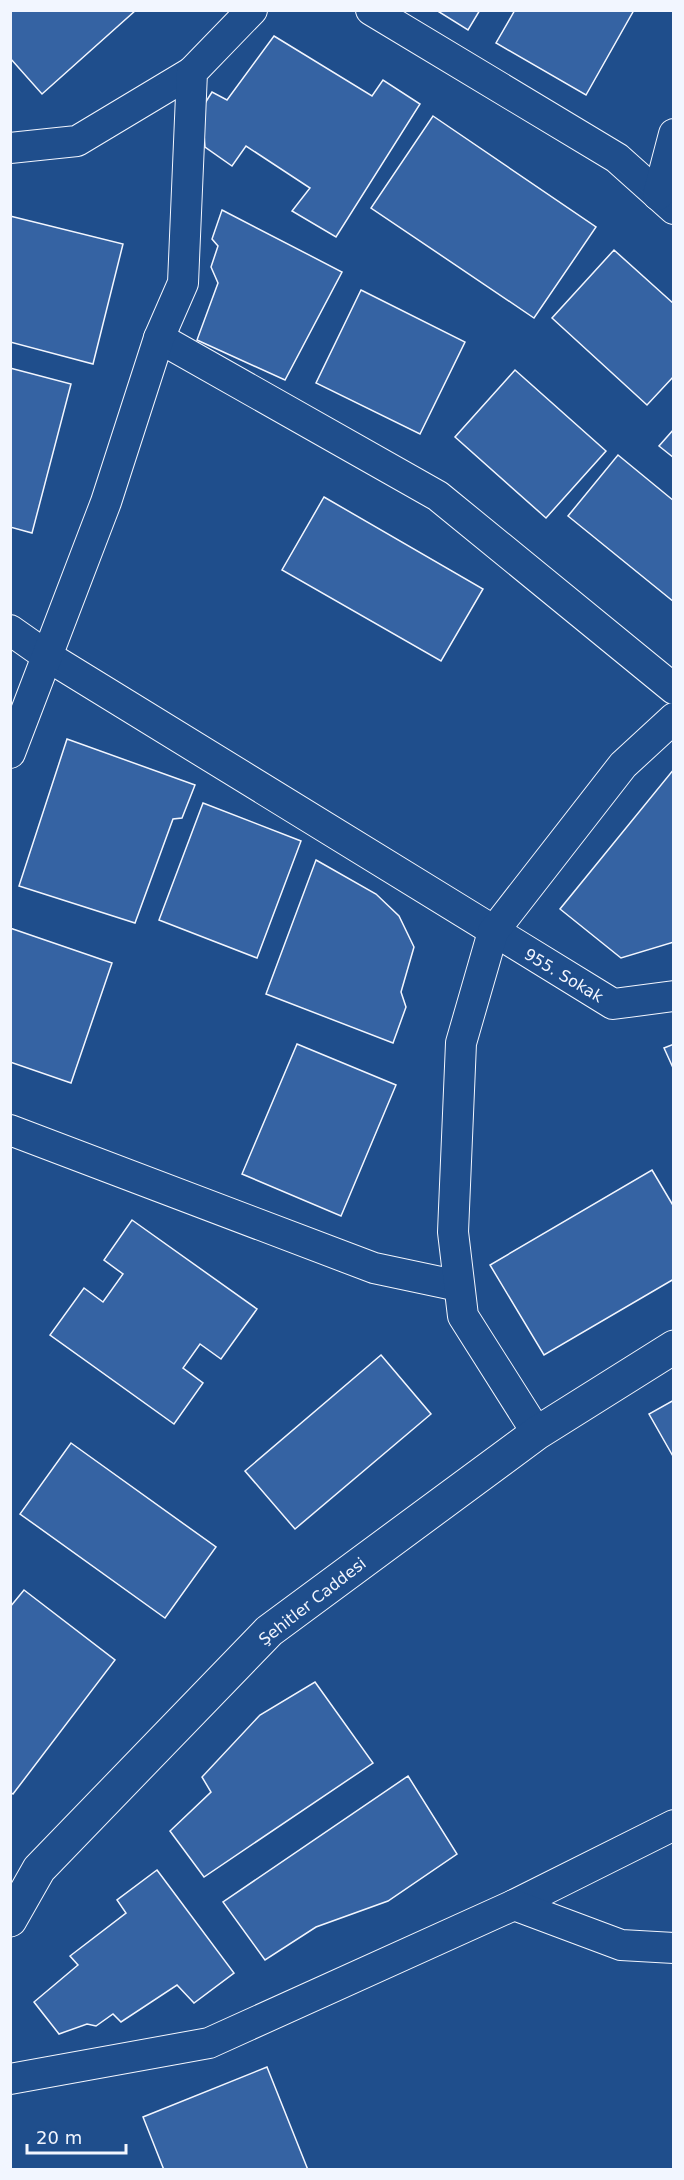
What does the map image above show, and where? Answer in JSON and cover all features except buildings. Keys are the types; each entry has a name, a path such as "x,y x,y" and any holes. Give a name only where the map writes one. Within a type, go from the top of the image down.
{"street":[{"path":"10,148 78,141 192,72 252,10"},
{"path":"371,10 617,158 666,202"},
{"path":"10,753 106,502 159,338 183,283 192,72"},
{"path":"666,202 674,134"},
{"path":"159,338 438,496 674,689"},
{"name":"955. Sokak","path":"10,630 47,656 613,1004 674,996"},
{"path":"537,1433 463,1316 453,1232 461,1043 493,932 623,765 674,718"},
{"path":"10,1130 374,1268 459,1286"},
{"name":"Şehitler Caddesi","path":"10,1920 39,1869 269,1630 537,1433 674,1347"},
{"path":"10,2079 209,2043 514,1905 674,1825"},
{"path":"514,1905 621,1945 674,1948"}]}
